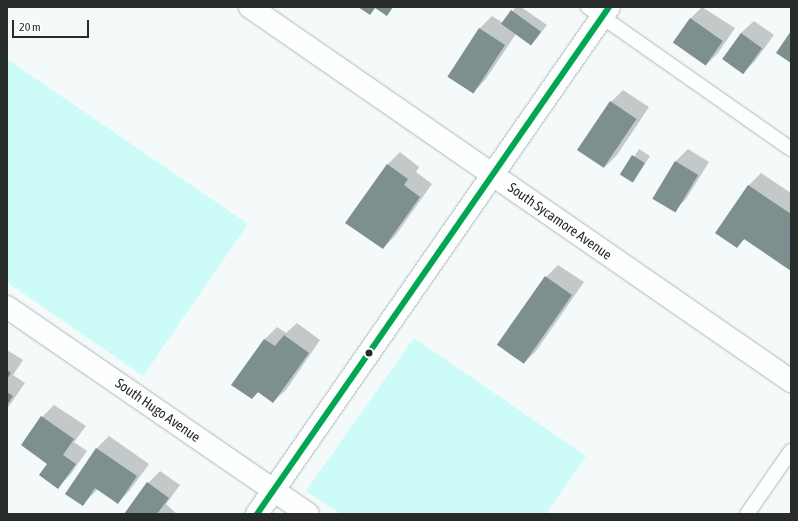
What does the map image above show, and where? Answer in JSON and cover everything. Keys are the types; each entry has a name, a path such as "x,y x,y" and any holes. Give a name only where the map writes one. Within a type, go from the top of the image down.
{"street":[{"name":"South Sycamore Avenue","path":"250,7 791,381"},
{"path":"257,514 492,174 600,10"},
{"name":"South Hugo Avenue","path":"7,307 308,514"}],"lane":[{"path":"600,10 791,149"},
{"path":"747,514 791,451"}],"shaded area":[{"path":"7,59 248,224 143,376 7,282"},
{"path":"414,338 586,456 546,514 341,514 306,491"}],"building":[{"path":"358,7 393,7 387,16 375,8 370,15"},
{"path":"511,10 541,32 531,46 501,24"},
{"path":"690,18 723,41 706,66 673,43"},
{"path":"479,28 505,45 473,94 447,77"},
{"path":"791,31 791,63 776,53"},
{"path":"741,33 762,48 743,74 722,59"},
{"path":"610,101 637,119 604,168 577,150"},
{"path":"632,155 645,163 633,182 620,175"},
{"path":"675,161 698,175 675,213 652,199"},
{"path":"387,164 408,179 404,185 420,197 383,249 345,223"},
{"path":"748,185 791,214 791,271 744,239 737,248 715,233"},
{"path":"545,276 572,295 524,364 497,345"},
{"path":"284,335 309,353 273,403 258,392 252,399 231,385 264,339 275,346"},
{"path":"7,370 11,373 7,379"},
{"path":"7,392 13,396 7,405"},
{"path":"41,416 74,439 63,455 76,464 58,489 39,475 47,464 21,445"},
{"path":"96,448 137,476 118,504 95,488 83,506 65,494"},
{"path":"147,482 169,498 157,514 124,514"}],"transit line":[{"path":"257,514 609,7"}]}
